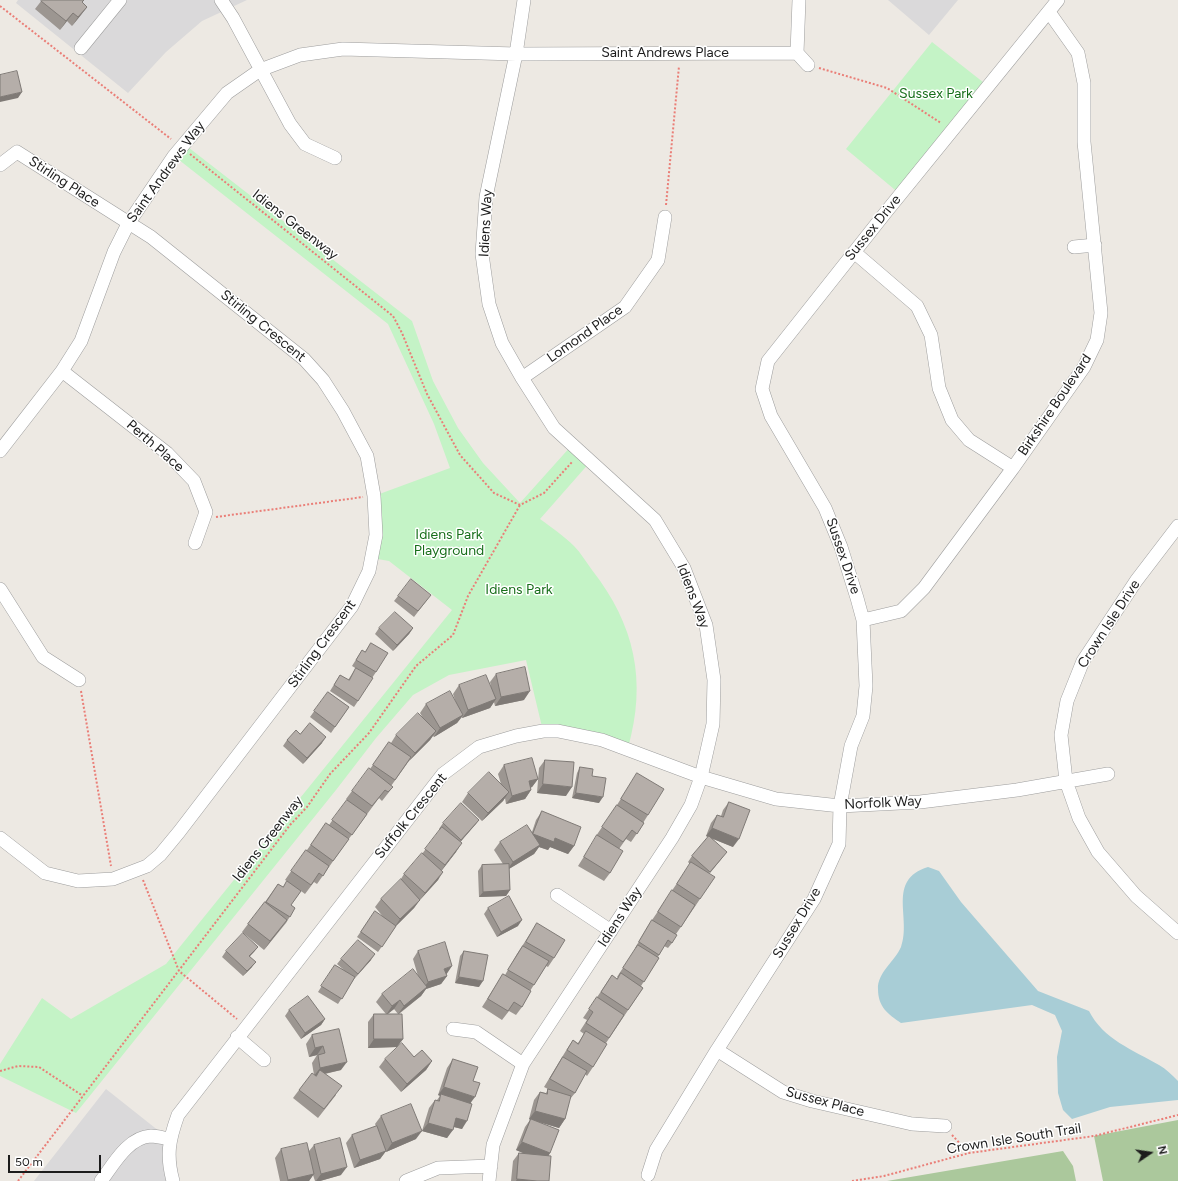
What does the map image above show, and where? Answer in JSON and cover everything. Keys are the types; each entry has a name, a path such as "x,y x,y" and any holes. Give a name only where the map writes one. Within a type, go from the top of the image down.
{"street":[{"path":"82,48 120,0"},
{"path":"221,0 233,18 290,124 305,144 335,158"},
{"name":"Idiens Way","path":"489,1181 493,1145 523,1064 672,838 691,805 701,777 713,724 714,680 706,625 684,568 655,520 554,428 522,378 502,342 491,311 482,254 486,197 516,54 524,0"},
{"path":"799,0 797,53 808,64"},
{"name":"Sussex Drive","path":"648,1175 656,1150 716,1050 814,899 839,844 840,806 851,746 863,716 866,686 863,620 841,547 826,508 771,416 762,389 768,361 854,252 1058,0"},
{"name":"Birkshire Boulevard","path":"863,620 900,611 924,588 1013,468 1084,367 1097,340 1101,313 1084,142 1084,83 1078,53 1049,12"},
{"name":"Saint Andrews Way","path":"0,451 62,371 81,341 114,252 128,224 181,147 227,93 260,70 300,55 343,49 516,54"},
{"name":"Saint Andrews Place","path":"516,54 797,53"},
{"name":"Stirling Place","path":"0,165 17,152 128,224"},
{"name":"Lomond Place","path":"522,378 625,308 658,260 665,217"},
{"name":"Stirling Crescent","path":"0,838 45,873 78,881 113,879 147,866 160,855 179,832 352,606 369,571 376,535 374,496 367,456 327,386 304,358 151,237 128,224"},
{"path":"1074,247 1095,245"},
{"path":"854,252 917,306 931,335 940,388 952,420 969,440 1013,468"},
{"name":"Perth Place","path":"62,371 167,453 194,481 206,512 195,543"},
{"name":"Crown Isle Drive","path":"1178,526 1118,607 1083,661 1067,700 1061,735 1066,781 1079,818 1098,852 1136,896 1178,933"},
{"path":"0,588 43,657 79,680"},
{"name":"Suffolk Crescent","path":"173,1181 169,1163 170,1139 178,1115 237,1037 443,774 479,747 516,736 543,731 558,731 602,740 701,777"},
{"path":"1066,781 1108,774"},
{"name":"Norfolk Way","path":"701,777 776,799 840,806 920,802 1016,790 1066,781"},
{"path":"557,895 611,931"},
{"path":"453,1029 476,1032 523,1064"},
{"path":"237,1037 264,1060"},
{"name":"Sussex Place","path":"716,1050 783,1092 812,1101 912,1124 945,1126"},
{"path":"101,1181 127,1148 137,1139 150,1136 170,1139"},
{"path":"406,1181 438,1168 491,1166"}],"path":[{"name":"Idiens Greenway","path":"0,6 181,147 393,316 402,332 428,394 460,455 494,493 520,505 468,596 453,635 416,666 369,733 330,774 307,807 290,825 18,1181"},
{"path":"665,217 680,53"},
{"path":"808,64 887,88 952,131"},
{"path":"520,505 544,493 582,453"},
{"path":"203,519 374,496"},
{"path":"79,680 113,879"},
{"path":"138,869 179,971 246,1026"},
{"path":"0,1071 18,1066 39,1068 83,1096"},
{"name":"Crown Isle South Trail","path":"852,1181 884,1176 969,1153 1094,1136 1178,1115"},
{"path":"945,1126 969,1153"}],"shaded area":[{"path":"18,0 247,0 202,21 166,52 128,93 16,3"},
{"path":"888,0 958,0 929,35"},
{"path":"106,1089 169,1139 173,1181 34,1181"}],"green space":[{"name":"Sussex Park","path":"932,42 988,86 900,194 846,149"},
{"name":"Idiens Park","path":"184,144 412,321 433,381 458,428 483,463 520,503 572,445 591,461 540,519 562,535 577,549 607,591 618,612 627,633 633,654 636,677 634,723 628,748 543,731 526,660 449,675 413,695 376,738 336,790 76,1113 0,1076 0,1064 42,998 71,1019 166,964 452,610 389,561 372,558 374,496 450,468 434,424 388,324 174,156"},
{"path":"1178,1120 1178,1181 1103,1181 1094,1136"},
{"path":"1063,1151 1073,1166 1076,1181 887,1181"}],"water":[{"path":"928,867 939,871 961,902 1038,991 1089,1011 1095,1021 1110,1036 1129,1049 1164,1068 1178,1081 1178,1100 1110,1107 1072,1119 1063,1110 1058,1093 1057,1057 1062,1031 1055,1015 1032,1005 901,1023 888,1013 882,1005 878,995 878,983 883,972 901,947 904,936 904,890 908,881 915,873"}],"building":[{"path":"84,0 82,2 87,7 78,17 73,13 66,21 41,1"},
{"path":"17,71 22,92 0,97 0,75"},
{"path":"411,579 431,595 418,611 398,596"},
{"path":"395,612 413,628 397,645 379,628"},
{"path":"371,643 388,653 376,672 356,660 362,650 365,652"},
{"path":"525,667 530,691 501,697 496,674"},
{"path":"356,668 373,678 358,701 334,685 340,675 349,680"},
{"path":"486,675 496,699 468,710 459,685"},
{"path":"450,691 463,715 440,728 426,704"},
{"path":"328,692 349,707 335,727 314,711"},
{"path":"418,713 436,731 415,753 396,735"},
{"path":"310,723 326,737 307,758 287,740 296,730 300,734"},
{"path":"389,742 411,757 395,780 373,765"},
{"path":"532,758 538,779 529,781 531,790 512,796 504,765"},
{"path":"545,760 574,762 572,787 543,784"},
{"path":"580,767 593,769 592,776 606,778 603,797 576,793"},
{"path":"369,768 393,787 388,792 385,790 372,806 352,791"},
{"path":"489,772 509,792 488,813 468,793"},
{"path":"637,773 664,789 648,815 621,799"},
{"path":"347,800 367,814 352,835 332,820"},
{"path":"729,802 750,810 739,839 712,828 717,815 723,817"},
{"path":"461,803 479,820 461,840 443,823"},
{"path":"617,805 644,823 637,834 632,830 623,842 602,827"},
{"path":"542,811 581,827 574,846 555,838 554,842 533,834"},
{"path":"326,823 349,839 333,861 311,845"},
{"path":"527,825 540,845 513,862 500,842"},
{"path":"442,827 462,843 445,865 425,849"},
{"path":"597,835 623,851 610,873 584,857"},
{"path":"709,836 727,852 710,872 692,856"},
{"path":"306,850 329,866 323,876 319,873 311,885 291,871"},
{"path":"422,853 443,872 425,893 404,874"},
{"path":"691,862 715,877 700,899 677,884"},
{"path":"509,864 510,890 483,892 482,865"},
{"path":"401,879 420,900 400,919 381,899"},
{"path":"287,881 301,891 291,905 295,908 290,917 266,902 278,884 283,887"},
{"path":"672,890 695,905 681,927 658,912"},
{"path":"509,896 522,920 501,932 488,908"},
{"path":"265,902 287,920 270,941 248,924"},
{"path":"375,911 396,926 382,947 361,932"},
{"path":"652,920 677,935 672,943 668,940 659,955 639,942"},
{"path":"537,923 565,940 554,958 526,942"},
{"path":"243,933 258,947 249,956 256,962 247,971 226,951"},
{"path":"358,940 375,954 358,974 341,959"},
{"path":"445,942 452,966 444,969 447,976 428,982 418,951"},
{"path":"638,945 659,958 644,982 623,968"},
{"path":"523,946 549,961 534,985 508,970"},
{"path":"464,951 488,955 483,981 459,977"},
{"path":"335,965 355,977 342,999 321,986"},
{"path":"413,969 427,987 404,1006 400,1000 392,1006 382,994"},
{"path":"621,973 643,988 628,1010 601,992 612,975 617,979"},
{"path":"503,974 531,991 522,1007 514,1002 508,1011 488,999"},
{"path":"308,996 325,1019 305,1033 289,1010"},
{"path":"597,997 624,1015 609,1038 586,1023 593,1012 589,1009"},
{"path":"374,1014 402,1014 403,1039 374,1039"},
{"path":"339,1029 347,1062 320,1068 318,1055 325,1053 323,1046 315,1048 312,1035"},
{"path":"586,1031 607,1044 593,1067 567,1050 573,1040 578,1044"},
{"path":"402,1043 414,1057 422,1050 432,1061 407,1084 385,1059"},
{"path":"563,1057 587,1071 575,1093 550,1079"},
{"path":"453,1059 478,1067 473,1081 480,1083 475,1097 444,1087"},
{"path":"320,1070 342,1086 324,1109 299,1090 312,1073 316,1076"},
{"path":"548,1089 571,1096 565,1119 535,1111 540,1092 547,1094"},
{"path":"441,1094 472,1104 467,1121 456,1118 453,1130 428,1123 435,1100 439,1101"},
{"path":"411,1104 422,1131 392,1143 381,1116"},
{"path":"531,1119 559,1130 550,1153 522,1142"},
{"path":"377,1126 386,1151 360,1160 352,1135"},
{"path":"340,1138 347,1167 321,1174 314,1145"},
{"path":"307,1143 314,1174 288,1180 281,1149"},
{"path":"519,1153 551,1156 549,1181 517,1179"}],"park label":[{"name":"Idiens Park Playground","path":"449,544"}]}
